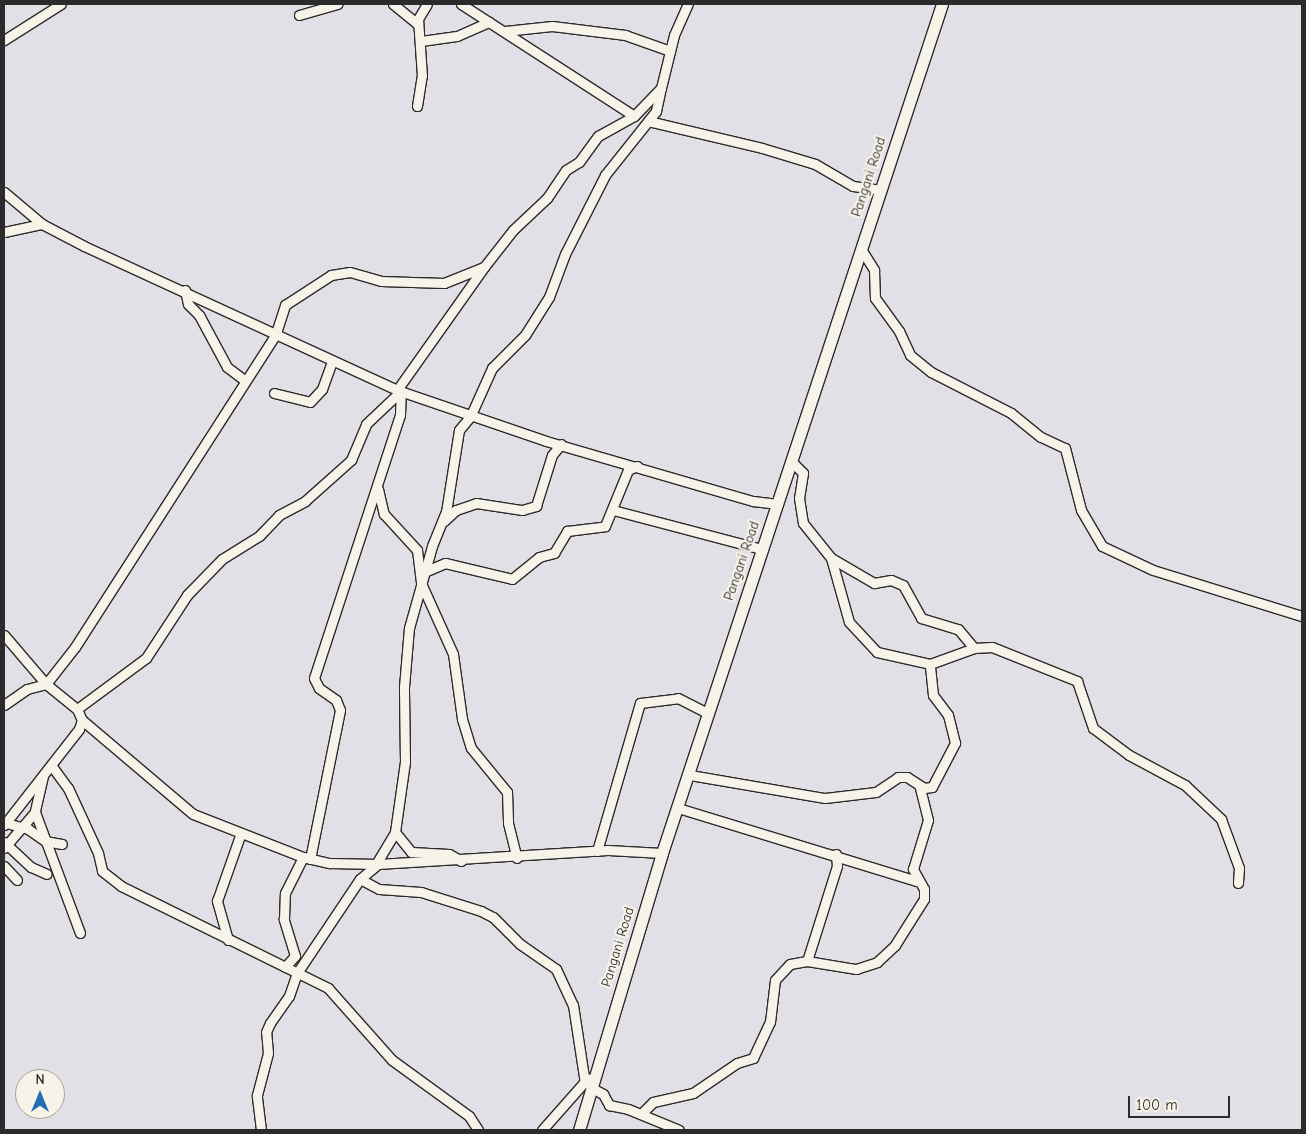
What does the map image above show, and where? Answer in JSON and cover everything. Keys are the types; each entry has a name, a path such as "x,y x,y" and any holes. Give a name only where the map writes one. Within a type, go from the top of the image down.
{"main road":[{"name":"Pangani Road","path":"578,1130 589,1085 598,1063 662,853 690,775 708,713 942,4"}],"street":[{"path":"4,40 61,4"},
{"path":"299,15 337,4"},
{"path":"393,4 418,24"},
{"path":"417,106 422,76 418,58 421,41 418,24 428,4"},
{"path":"461,4 505,31 537,56 634,116"},
{"path":"261,1130 257,1101 268,1054 266,1032 289,996 297,973 360,879 377,864 395,832 405,762 408,638 424,572 444,521 455,441 470,417 492,368 525,335 549,298 564,254 605,175 648,121 661,100 661,88 670,51 688,4"},
{"path":"421,41 457,36 489,22"},
{"path":"505,31 552,26 625,35 670,51"},
{"path":"77,709 146,658 187,595 222,559 258,536 279,515 305,501 351,460 366,424 400,391 484,268 598,136 634,116 661,88"},
{"path":"648,121 762,148 815,164 853,186 880,190"},
{"path":"4,192 42,224 185,290 275,336 400,391 470,417 753,501 778,504"},
{"path":"4,232 42,224"},
{"path":"861,249 874,270 875,298 899,331 910,354 936,375 1011,413 1041,437 1065,448 1081,510 1102,546 1153,570 1302,616"},
{"path":"4,705 27,689 46,684 75,648 244,380 275,336 285,305 331,275 350,272 381,281 444,283 484,268"},
{"path":"185,290 188,304 199,315 227,367 244,380"},
{"path":"274,393 310,402 322,388 332,361"},
{"path":"285,967 294,956 284,920 285,893 306,858 340,710 336,700 318,688 314,678 400,415 400,391"},
{"path":"444,521 456,510 476,503 522,510 536,506 552,455 561,444"},
{"path":"791,461 803,473 799,498 803,524 831,558 874,583 891,580 903,585 921,618 958,629 974,648"},
{"path":"424,572 445,563 512,579 539,557 554,553 567,530 602,527 612,510 628,470 636,466"},
{"path":"378,486 384,514 414,545 421,583 453,654 462,719 471,748 507,792 508,823 517,858"},
{"path":"612,510 762,548"},
{"path":"831,558 853,629 877,652 930,664 974,648 1003,649 1077,681 1093,728 1129,755 1185,785 1221,819 1239,868 1238,883"},
{"path":"4,635 46,684 77,709 82,720 194,814 306,858 377,864 517,858 597,851 662,853"},
{"path":"690,775 825,798 876,792 898,777 910,778 919,785 932,788 955,743 948,714 933,695 930,664"},
{"path":"597,851 640,703 678,698 690,707 708,713"},
{"path":"62,844 45,841 23,827 5,824 43,776 82,720"},
{"path":"51,765 68,788 98,854 102,872 121,886 328,988 392,1060 469,1116 478,1130"},
{"path":"43,776 35,812 5,845 31,867 47,874"},
{"path":"641,1114 653,1102 693,1093 738,1063 752,1058 770,1022 775,980 790,964 807,961 848,970 882,958 924,899 924,890 914,876 915,857 928,816 919,785"},
{"path":"678,808 836,854 917,881"},
{"path":"35,812 80,933"},
{"path":"395,832 411,852 449,854 461,861"},
{"path":"228,940 217,901 241,833"},
{"path":"807,961 837,866 836,854"},
{"path":"4,866 17,880"},
{"path":"360,879 379,889 421,892 487,914 556,969 573,1005 589,1085"},
{"path":"589,1085 602,1092 610,1105 641,1114 679,1130"},
{"path":"542,1130 589,1085"}]}
